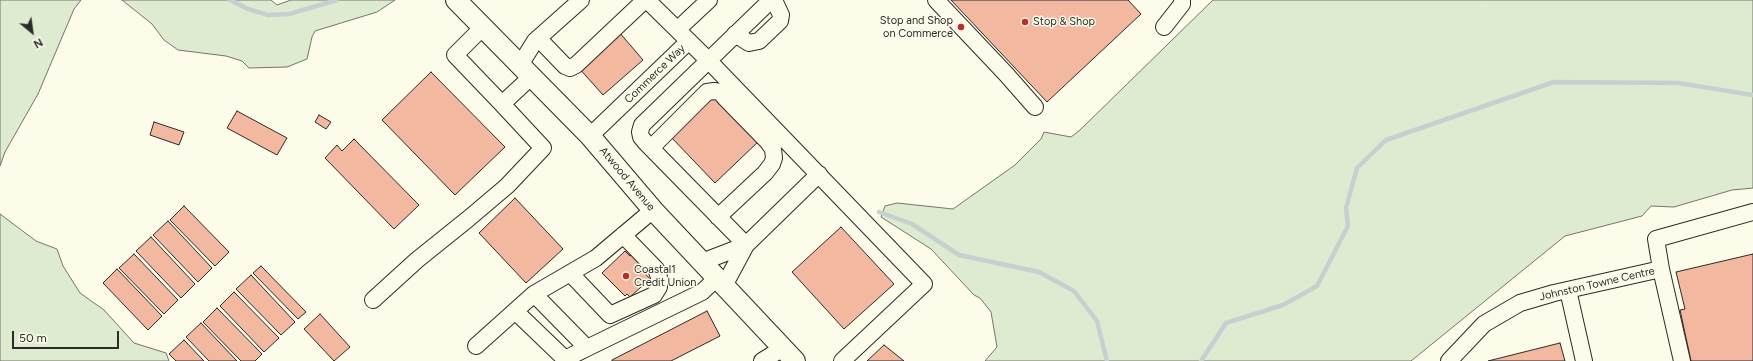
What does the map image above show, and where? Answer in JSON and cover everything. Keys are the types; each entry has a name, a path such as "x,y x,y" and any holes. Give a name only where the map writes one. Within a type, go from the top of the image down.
{"main road":[{"name":"Atwood Avenue","path":"456,0 590,136 653,210 789,355"}],"lane":[{"path":"506,50 536,39 581,0"},
{"path":"536,39 565,66 570,68 576,65 646,0 689,41"},
{"path":"678,29 709,0"},
{"path":"735,34 749,43 759,41 780,21 781,15 773,0 735,34 642,125 640,132 641,137 651,148 746,245"},
{"path":"936,0 1035,107"},
{"path":"1164,27 1182,4 1182,0"},
{"path":"373,300 417,260 507,186 543,148 454,55 483,27"},
{"path":"502,104 525,71 536,39"},
{"name":"Commerce Way","path":"590,136 689,41 924,284 842,361"},
{"path":"651,148 707,92 720,92 773,149 774,158 772,164 765,173 718,217"},
{"path":"515,311 565,360 720,282 746,245 819,174"},
{"path":"476,346 534,294 596,258 653,210"},
{"name":"Johnston Towne Centre","path":"1449,361 1484,324 1520,303 1568,290 1661,269 1656,239 1753,212"},
{"path":"570,273 610,315 654,295 659,287 659,277 656,269 624,235"},
{"path":"702,262 746,245"},
{"path":"1661,269 1682,361"},
{"path":"1568,290 1584,361"},
{"path":"534,294 588,348"},
{"path":"762,361 789,355"}],"green space":[{"path":"0,0 81,0 74,9 38,94 5,152 0,166"},
{"path":"122,0 271,0 277,5 291,0 395,0 377,12 315,31 312,37 307,59 287,67 249,68 242,61 226,56 178,50 164,40 152,24"},
{"path":"1213,0 1753,0 1753,188 1732,190 1674,207 1651,206 1642,216 1565,236 1411,361 985,361 997,347 991,312 980,298 974,295 931,249 881,217 885,206 897,203 953,209 1015,165 1041,139 1044,132 1071,137 1080,130"},
{"path":"0,214 36,241 57,249 63,266 80,293 104,310 134,343 166,353 169,361 0,361"}],"building":[{"path":"951,0 1128,0 1141,14 1047,102"},
{"path":"619,32 643,60 603,95 578,67"},
{"path":"431,72 505,147 455,195 382,120"},
{"path":"718,96 760,140 715,183 670,136 709,98"},
{"path":"237,111 287,138 277,155 227,128"},
{"path":"319,115 331,122 326,129 315,122"},
{"path":"154,122 184,132 179,145 150,135"},
{"path":"354,139 419,205 394,229 325,158 337,145 342,151"},
{"path":"515,198 563,249 526,283 479,233"},
{"path":"184,206 229,252 215,266 170,220"},
{"path":"168,221 212,268 198,282 153,235"},
{"path":"841,227 894,284 844,329 792,272"},
{"path":"151,237 195,284 181,298 136,251"},
{"name":"Coastal1 Credit Union","path":"639,248 649,259 639,267 650,279 630,297 627,294 625,296 602,273 625,251 630,256"},
{"path":"134,254 178,300 164,314 119,268"},
{"path":"1753,254 1753,361 1691,361 1680,310 1685,309 1676,272"},
{"path":"261,266 306,312 298,319 253,273"},
{"path":"117,269 162,316 148,330 103,283"},
{"path":"251,275 295,322 281,335 236,289"},
{"path":"234,292 279,338 264,352 220,306"},
{"path":"217,308 262,354 255,361 241,361 203,322"},
{"path":"707,311 720,336 671,361 612,361 612,360"},
{"path":"320,314 350,347 334,361 304,329"},
{"path":"201,323 237,361 209,361 186,337"},
{"path":"184,340 204,361 176,361 169,354"},
{"path":"1560,343 1565,361 1488,361"},
{"path":"884,345 904,361 867,361"}],"waterway":[{"path":"230,0 248,9 268,15 289,14 337,0"},
{"path":"1201,361 1226,323 1283,305 1317,286 1348,226 1346,208 1357,168 1386,140 1554,82 1678,83 1753,95"},
{"path":"879,212 912,224 959,255 1039,272 1074,291 1097,321 1107,361"}],"place":[{"name":"Stop & Shop","path":"1025,22"},
{"name":"Stop and Shop on Commerce","path":"961,27"},
{"name":"Coastal1 Credit Union","path":"626,276"}]}
